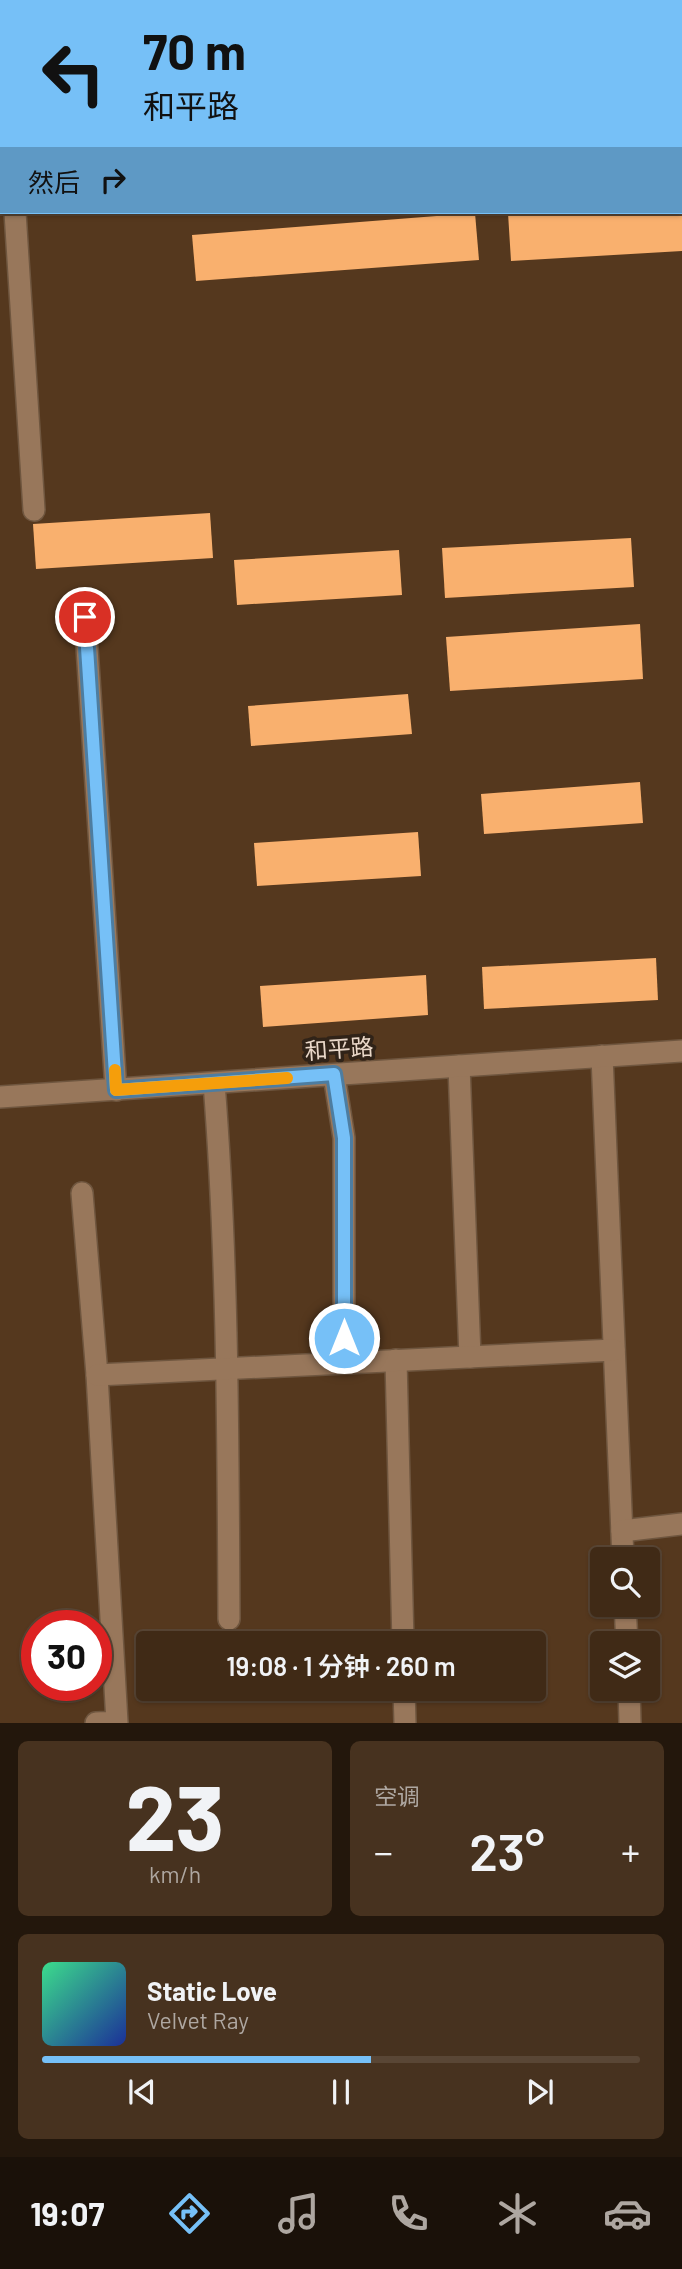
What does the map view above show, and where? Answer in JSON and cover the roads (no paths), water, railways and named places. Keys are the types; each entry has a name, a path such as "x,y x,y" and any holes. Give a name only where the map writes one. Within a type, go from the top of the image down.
{"street":[{"path":"15,214 34,510"},
{"path":"85,617 116,1090"},
{"name":"和平路","path":"0,1097 682,1051"},
{"path":"601,1056 623,1547"},
{"path":"459,1066 470,1357"},
{"path":"334,1074 344,1138 344,1363"},
{"path":"214,1083 220,1161 228,1368 229,1619"},
{"path":"82,1192 97,1375 117,1722 96,1723"},
{"path":"97,1375 614,1350"},
{"path":"396,1360 403,1631"},
{"path":"622,1531 682,1524"},
{"path":"404,1701 405,1723"},
{"path":"629,1701 630,1723"}]}
